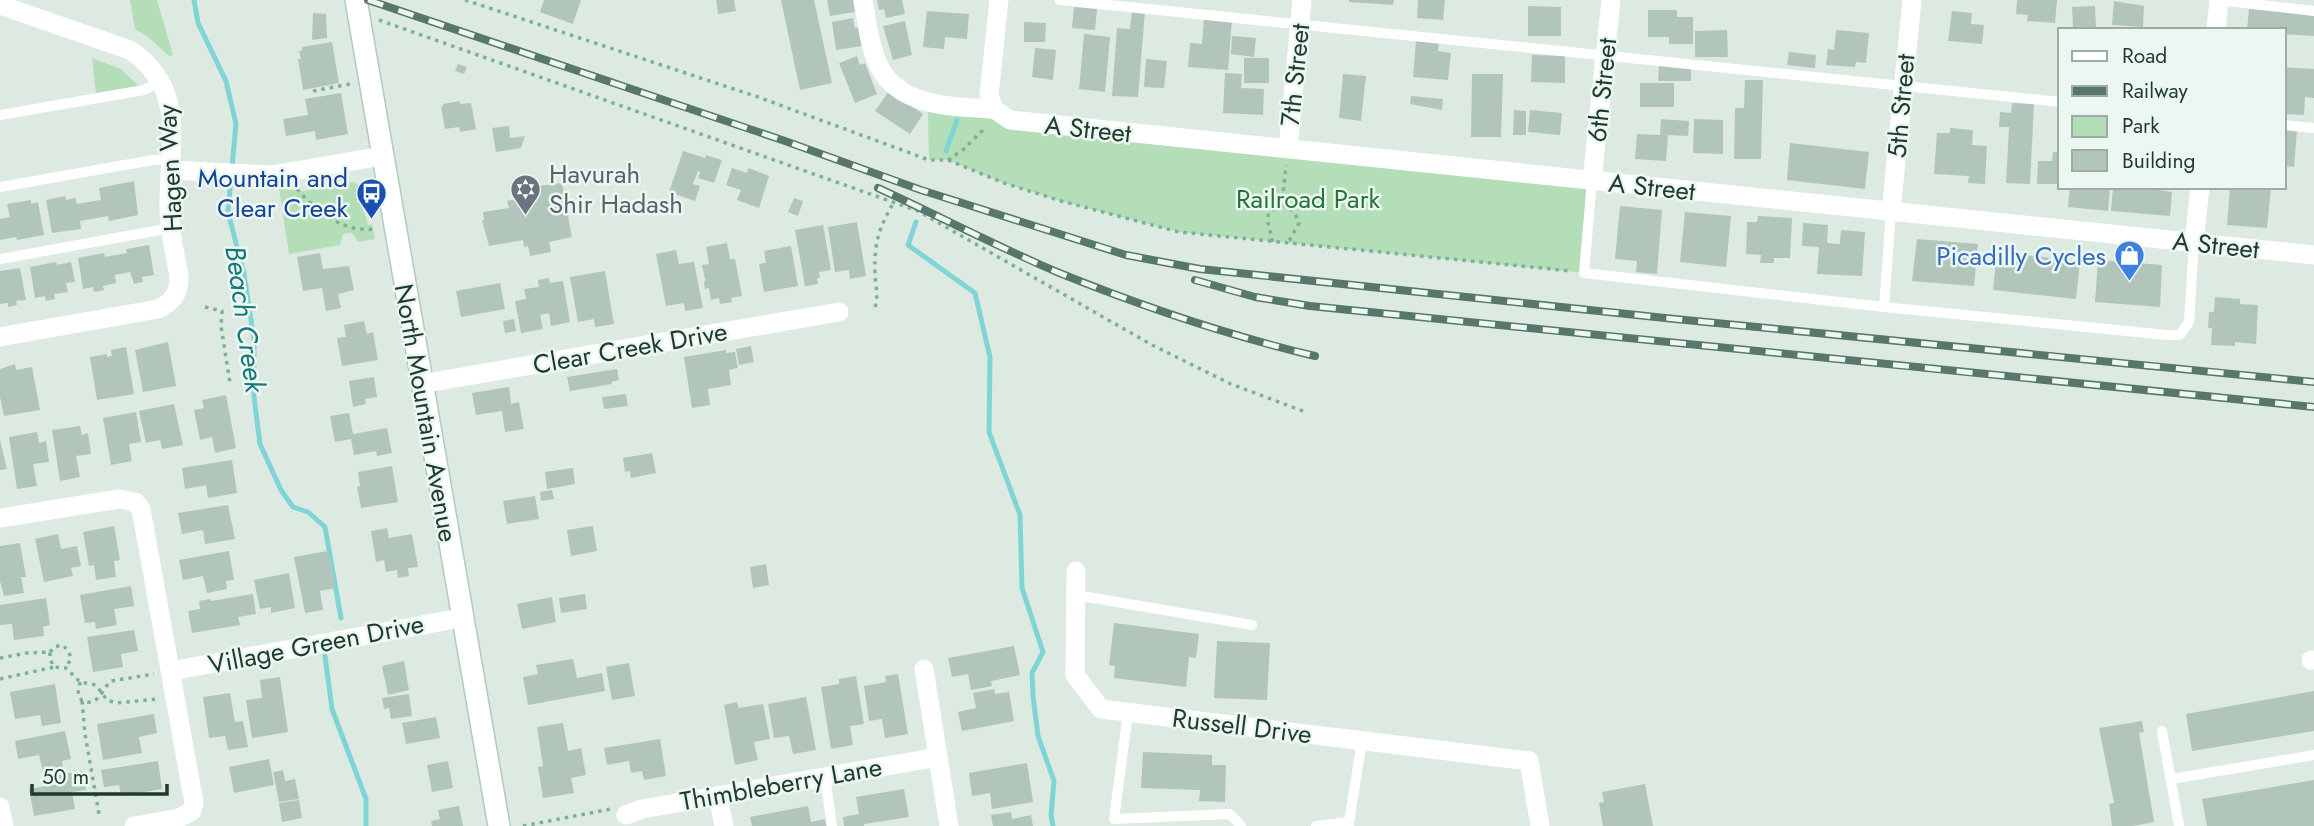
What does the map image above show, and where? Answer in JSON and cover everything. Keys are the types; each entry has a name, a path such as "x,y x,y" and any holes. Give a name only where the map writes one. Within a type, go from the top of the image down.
{"street":[{"name":"A Street","path":"863,0 877,62 884,76 903,93 947,106 996,111 1010,120 2314,255"},
{"path":"996,111 989,89 999,0"},
{"name":"7th Street","path":"1288,149 1302,0"},
{"name":"6th Street","path":"1592,181 1611,0"},
{"name":"5th Street","path":"1891,212 1912,0"},
{"path":"2216,28 2219,0"},
{"name":"Hagen Way","path":"0,5 130,50 143,59 161,81 171,108 169,206 179,276 176,296 169,304 159,309 0,337"},
{"name":"North Mountain Avenue","path":"358,9 499,826"},
{"path":"171,165 198,171 260,175 283,174 382,156"},
{"path":"2194,243 2200,189"},
{"name":"Clear Creek Drive","path":"421,384 839,312"},
{"path":"0,518 118,499 135,502 144,519 163,673 194,803 192,811 179,818 134,826"},
{"name":"Russell Drive","path":"1076,571 1075,675 1101,709 1529,761 1540,826"},
{"name":"Village Green Drive","path":"163,673 461,618"},
{"path":"924,669 949,826"},
{"name":"Thimbleberry Lane","path":"622,821 642,808 938,757"},
{"path":"718,796 724,826"},
{"path":"0,807 4,826"}],"lane":[{"path":"1060,0 2058,102"},
{"path":"2213,0 2314,10"},
{"path":"0,115 144,90 161,81"},
{"path":"2286,125 2314,128"},
{"path":"0,187 153,160 171,165"},
{"path":"1592,181 1584,272 1884,307 2180,335 2189,322 2194,243"},
{"path":"1884,307 1891,212"},
{"path":"0,258 171,228"},
{"path":"1076,595 1252,625"},
{"path":"1128,713 1114,819 1230,814 1241,826"},
{"path":"2162,731 2179,826"},
{"path":"1316,826 1349,824 1362,741"},
{"path":"2171,779 2314,755"},
{"path":"824,777 832,826"}],"path":[{"path":"466,0 745,93 929,160 948,160 1004,183 1109,215 1180,232 1584,272"},
{"path":"358,9 380,20 894,202 945,225 1152,345 1231,384 1303,411"},
{"path":"313,91 350,84"},
{"path":"948,160 978,136 996,111"},
{"path":"1282,205 1288,149"},
{"path":"297,189 328,219 362,229 376,229"},
{"path":"875,307 876,238 894,202"},
{"path":"1272,242 1272,232 1267,227 1269,212 1282,205 1289,207 1299,223 1288,244"},
{"path":"205,307 222,312 221,326 230,383"},
{"path":"54,667 50,652 61,645 68,650 71,658 66,668"},
{"path":"0,658 50,652"},
{"path":"0,679 54,667 66,668 80,682 96,685 107,700 116,703 160,698"},
{"path":"82,701 96,701 111,681 163,673"},
{"path":"80,682 78,694 82,701 99,814"},
{"path":"523,826 611,809 622,821"}],"green space":[{"path":"130,0 157,0 173,55 169,56 135,29"},
{"path":"92,58 121,69 139,86 96,93"},
{"name":"Railroad Park","path":"928,112 1592,181 1584,273 1179,232 1061,201 1004,183 948,160 929,160"},
{"path":"353,182 365,188 367,194 361,195 361,202 368,225 372,224 375,239 358,242 352,233 343,234 340,245 289,254 279,188 303,191"}],"building":[{"path":"544,0 581,0 573,24 540,12"},
{"path":"716,0 734,0 736,11 718,14"},
{"path":"781,0 814,0 832,83 800,90"},
{"path":"827,0 853,0 855,12 830,16"},
{"path":"877,0 902,0 905,14 886,18 884,9 879,10"},
{"path":"1349,0 1394,0 1393,5"},
{"path":"1418,0 1445,0 1443,20 1417,18"},
{"path":"2017,0 2057,0 2055,23 2027,21 2028,15 2016,14"},
{"path":"2114,1 2144,6 2143,27 2112,25"},
{"path":"1528,6 1561,7 1561,36 1528,36"},
{"path":"2095,6 2096,27 2073,28 2072,7"},
{"path":"1074,7 1097,9 1095,30 1072,28"},
{"path":"2249,9 2314,14 2314,36 2286,34 2286,28 2247,28"},
{"path":"1132,10 1145,11 1138,97 1112,96 1117,28 1130,29"},
{"path":"1648,10 1677,10 1677,17 1693,17 1693,44 1669,44 1669,37 1648,37"},
{"path":"927,11 969,14 967,39 945,37 944,49 923,47"},
{"path":"1952,11 1972,13 1971,24 1984,25 1982,44 1948,41"},
{"path":"313,13 326,14 327,38 312,40"},
{"path":"853,18 855,28 859,27 862,46 836,50 832,22"},
{"path":"1204,18 1232,20 1228,70 1188,67 1190,43 1202,44"},
{"path":"905,21 912,55 893,60 883,26"},
{"path":"1024,22 1046,23 1045,42 1024,42"},
{"path":"1727,30 1728,57 1695,57 1695,31"},
{"path":"1836,30 1869,33 1866,63 1856,62 1855,67 1826,65 1828,49 1834,50"},
{"path":"1084,34 1110,37 1105,92 1079,89"},
{"path":"1232,36 1256,38 1254,57 1231,54"},
{"path":"1416,40 1439,42 1438,51 1451,53 1448,80 1413,77"},
{"path":"332,42 339,83 303,90 299,51 302,51 302,47"},
{"path":"1035,48 1056,50 1053,80 1032,77"},
{"path":"1789,52 1816,55 1815,68 1787,65"},
{"path":"1532,55 1565,56 1565,83 1531,82"},
{"path":"857,56 860,65 865,63 877,94 855,103 839,63"},
{"path":"1244,58 1269,58 1269,83 1244,83"},
{"path":"1146,59 1167,61 1164,88 1144,87"},
{"path":"458,64 467,67 464,74 455,71"},
{"path":"1659,66 1691,66 1691,81 1658,81"},
{"path":"2286,67 2314,69 2314,98 2305,97 2304,115 2286,114"},
{"path":"1225,73 1242,74 1241,88 1264,89 1263,115 1223,113"},
{"path":"1343,74 1366,76 1361,121 1339,118"},
{"path":"1472,74 1503,74 1501,137 1471,137"},
{"path":"1745,80 1763,80 1761,159 1734,159 1735,108 1744,108"},
{"path":"1640,83 1674,83 1674,107 1640,107"},
{"path":"889,91 923,114 910,134 875,111"},
{"path":"341,93 348,134 316,140 315,131 286,136 283,119 308,115 305,99"},
{"path":"1411,96 1443,99 1442,110 1410,104"},
{"path":"460,101 460,104 471,103 476,129 460,132 459,127 445,129 441,107 443,104"},
{"path":"2012,103 2034,104 2030,184 2006,183 2009,127 1999,127 2000,112 2011,113"},
{"path":"1514,110 1526,111 1526,135 1513,135"},
{"path":"1530,110 1562,113 1560,135 1528,132"},
{"path":"1661,119 1689,121 1688,136 1668,135 1666,161 1635,159 1637,134 1660,135"},
{"path":"1694,119 1723,120 1723,154 1693,153"},
{"path":"509,126 510,138 525,136 521,148 496,152 492,128"},
{"path":"1950,128 1973,130 1972,145 1987,146 1985,184 1968,183 1969,176 1934,174 1937,133 1950,133"},
{"path":"2286,129 2297,130 2294,167 2286,166"},
{"path":"1790,143 1869,152 1865,189 1787,180"},
{"path":"683,151 722,160 714,183 698,178 698,171 693,184 700,186 695,201 669,192"},
{"path":"2053,152 2058,152 2058,184 2037,184 2038,161 2052,161"},
{"path":"732,168 747,173 748,168 769,176 759,208 737,200 741,190 726,185"},
{"path":"134,181 138,215 109,221 108,216 80,221 81,229 52,233 46,200 65,196 66,200 75,198 77,204 101,200 99,188"},
{"name":"Havurah Shir Hadash","path":"562,183 572,237 549,242 551,252 530,256 528,246 524,247 523,240 489,246 482,220 483,212 509,208 507,201 516,199 514,189"},
{"path":"2070,189 2110,189 2108,211 2068,207"},
{"path":"2113,189 2172,192 2170,216 2111,211"},
{"path":"2230,189 2271,189 2267,228 2227,225"},
{"path":"794,198 803,201 798,216 788,212"},
{"path":"31,200 31,204 38,202 44,235 0,240 0,219 10,217 7,204"},
{"path":"1620,206 1662,210 1657,274 1636,272 1637,261 1615,259"},
{"path":"1685,212 1731,216 1726,267 1680,262"},
{"path":"1758,216 1792,218 1790,258 1774,258 1774,263 1760,263 1761,255 1746,254 1747,222 1757,222"},
{"path":"857,222 866,276 850,279 849,270 835,272 828,227"},
{"path":"1803,223 1828,225 1827,243 1840,244 1841,230 1865,232 1862,276 1817,274 1819,247 1802,246"},
{"path":"823,225 831,270 819,272 818,284 805,286 795,230"},
{"path":"1917,239 1978,244 1974,286 1912,281"},
{"path":"727,243 730,259 735,259 742,296 731,298 732,302 720,304 719,298 711,300 709,288 705,289 704,281 707,280 702,265 709,264 706,247"},
{"path":"149,245 154,275 142,277 143,282 134,284 130,272 115,275 116,283 103,286 104,290 94,292 93,287 83,289 78,258 104,253 105,257 127,253 126,249"},
{"path":"791,246 798,286 764,292 759,264 766,263 764,251"},
{"path":"676,250 679,264 694,262 703,308 685,311 684,303 666,306 656,254"},
{"path":"1997,252 2080,261 2076,299 1993,290"},
{"path":"320,253 323,269 349,266 354,290 338,294 341,308 326,311 322,288 303,291 297,257"},
{"name":"Picadilly Cycles","path":"2098,260 2162,265 2160,307 2095,302"},
{"path":"56,262 57,265 71,262 75,282 66,283 68,292 54,294 55,299 46,301 45,296 35,298 30,267"},
{"path":"20,268 26,300 16,301 17,305 8,307 8,303 0,304 0,271"},
{"path":"605,271 614,324 595,327 594,319 578,322 570,277"},
{"path":"549,278 550,283 563,281 570,322 551,326 549,313 540,315 543,329 521,333 515,301 526,299 524,289 539,287 538,280"},
{"path":"500,283 505,309 461,317 456,291"},
{"path":"2215,297 2240,299 2240,304 2258,305 2256,344 2235,342 2235,346 2211,345 2209,312 2214,312"},
{"path":"514,319 516,331 505,333 503,321"},
{"path":"364,321 367,334 373,332 378,360 342,366 337,338 346,337 344,325"},
{"path":"168,342 176,386 143,392 135,350"},
{"path":"751,346 754,362 739,365 736,349"},
{"path":"126,347 134,394 97,400 90,357 107,354 107,357 112,356 111,350"},
{"path":"726,350 726,353 735,352 738,368 729,370 731,385 708,389 710,405 692,408 684,357"},
{"path":"15,364 16,370 32,367 40,410 4,416 0,397 0,369"},
{"path":"617,369 619,380 611,382 612,384 570,391 567,377"},
{"path":"374,377 377,397 365,399 366,404 353,407 349,381"},
{"path":"509,387 511,404 519,402 524,429 505,432 502,411 476,415 472,393"},
{"path":"626,394 628,406 604,409 602,397"},
{"path":"226,395 236,448 215,453 212,437 200,440 194,410 204,408 202,400"},
{"path":"174,404 183,445 162,449 160,440 146,443 139,411"},
{"path":"136,412 141,442 129,444 132,461 111,465 103,418"},
{"path":"349,413 353,434 387,428 392,453 377,456 376,451 354,455 351,439 335,442 330,416"},
{"path":"80,426 82,435 88,433 91,454 76,456 80,477 60,481 52,430"},
{"path":"37,432 39,443 46,441 49,462 33,464 37,486 17,489 9,437"},
{"path":"0,440 7,469 0,470"},
{"path":"652,453 656,473 631,478 630,471 625,472 623,458"},
{"path":"232,460 237,493 208,498 206,485 185,489 182,468"},
{"path":"392,466 398,502 361,508 357,487 360,486 358,472"},
{"path":"573,468 575,484 547,489 545,472"},
{"path":"552,490 554,499 541,501 540,492"},
{"path":"535,496 539,519 507,524 503,501"},
{"path":"228,505 235,539 205,544 203,530 182,534 178,513"},
{"path":"114,526 120,560 114,561 116,577 96,580 94,565 89,566 83,532"},
{"path":"593,526 597,551 571,556 567,530"},
{"path":"387,528 389,538 412,534 418,567 408,568 409,576 398,578 397,570 386,572 384,560 376,562 371,531"},
{"path":"58,534 61,549 77,546 81,566 71,568 73,576 44,582 35,539"},
{"path":"20,543 26,577 21,577 24,593 4,596 0,581 0,546"},
{"path":"229,551 234,580 226,581 227,589 207,593 203,576 183,580 179,560"},
{"path":"328,551 336,588 320,591 323,610 305,613 294,557"},
{"path":"766,564 769,585 753,588 750,567"},
{"path":"289,573 295,608 271,613 271,607 260,609 254,580"},
{"path":"131,586 134,606 114,609 117,625 96,629 95,622 85,623 80,595"},
{"path":"253,594 256,614 238,617 240,625 192,633 188,611 200,609 199,601"},
{"path":"585,594 587,609 561,613 559,598"},
{"path":"552,597 556,622 522,629 517,604"},
{"path":"46,598 50,625 43,627 44,636 14,640 12,624 0,625 0,605"},
{"path":"1114,623 1199,634 1196,658 1189,657 1186,687 1114,678 1115,666 1109,665"},
{"path":"134,630 138,651 121,654 123,667 93,672 87,637"},
{"path":"1217,641 1270,643 1267,700 1214,698"},
{"path":"1014,646 1020,675 991,681 992,686 971,690 968,674 952,677 948,658"},
{"path":"573,659 577,678 602,673 605,691 528,705 523,677 538,674 536,665"},
{"path":"404,661 409,690 388,695 382,666"},
{"path":"629,663 635,696 612,700 606,667"},
{"path":"898,674 908,734 885,738 882,719 869,721 864,686 886,682 885,676"},
{"path":"856,676 864,724 850,726 853,745 831,749 821,687 839,684 839,679"},
{"path":"280,677 288,732 252,738 246,700 262,698 260,680"},
{"path":"55,684 61,723 42,726 40,715 15,719 10,692"},
{"path":"994,689 995,694 1009,692 1014,721 962,731 958,712 976,708 973,693"},
{"path":"2314,691 2314,731 2192,751 2186,714"},
{"path":"230,693 235,722 243,721 248,747 228,750 225,736 209,738 203,697"},
{"path":"409,694 412,716 391,719 389,708 384,709 382,698"},
{"path":"806,697 816,750 793,754 789,736 774,738 768,704"},
{"path":"737,702 739,708 763,704 770,739 754,742 758,760 735,765 724,705"},
{"path":"154,714 157,733 139,737 142,753 103,760 97,724"},
{"path":"436,717 440,738 406,744 402,723"},
{"path":"2142,721 2144,732 2139,733 2154,822 2112,826 2109,804 2114,803 2099,728"},
{"path":"563,723 568,751 581,748 586,775 571,778 574,793 543,798 538,767 543,766 537,727"},
{"path":"65,731 71,759 62,761 63,768 43,772 39,755 18,759 15,741"},
{"path":"660,739 666,776 644,780 642,771 631,773 629,761 607,765 604,748"},
{"path":"1143,752 1212,755 1212,765 1226,765 1225,802 1199,801 1200,790 1141,788"},
{"path":"269,759 274,785 234,793 229,767"},
{"path":"158,761 162,789 121,796 119,785 104,787 101,770"},
{"path":"448,761 453,788 432,792 427,765"},
{"path":"1027,763 1033,802 992,809 990,793 972,796 969,773"},
{"path":"283,770 285,781 295,779 299,799 279,802 273,772"},
{"path":"83,771 86,790 72,792 75,809 34,816 29,789 59,784 57,775"},
{"path":"2314,780 2314,826 2207,826 2202,799"},
{"path":"1645,784 1653,826 1603,826 1599,803 1604,802 1602,792"},
{"path":"904,789 909,817 864,826 844,826 843,817 859,814 856,797"},
{"path":"299,800 302,818 282,822 279,803"},
{"path":"459,806 463,826 432,826 431,821 440,819 438,810"},
{"path":"808,806 811,822 825,819 826,826 752,826 750,817"},
{"path":"1011,812 1012,819 1031,815 1033,826 993,826 991,815"}],"waterway":[{"name":"Beach Creek","path":"194,0 198,23 226,81 236,124 232,167"},
{"path":"946,151 957,120"},
{"name":"Beach Creek","path":"231,177 228,212 244,274 254,340 254,397 260,444 281,490 293,507 308,512 325,527 341,618"},
{"path":"916,222 908,245 975,293 990,357 989,432 1020,515 1022,588 1043,652 1032,673 1033,696 1038,736 1054,781 1051,815 1053,826"},
{"name":"Beach Creek","path":"325,656 332,709 366,799 366,826"}],"railway":[{"path":"368,0 785,141 921,190 1126,255 1200,269 2314,382"},
{"path":"878,188 1012,252 1089,285 1217,329 1315,356"},
{"path":"1195,280 1255,297 1310,306 2314,407"}],"place":[{"name":"Havurah Shir Hadash","path":"526,216"},
{"name":"Mountain and Clear Creek","path":"371,220"},
{"name":"Picadilly Cycles","path":"2129,283"}]}
